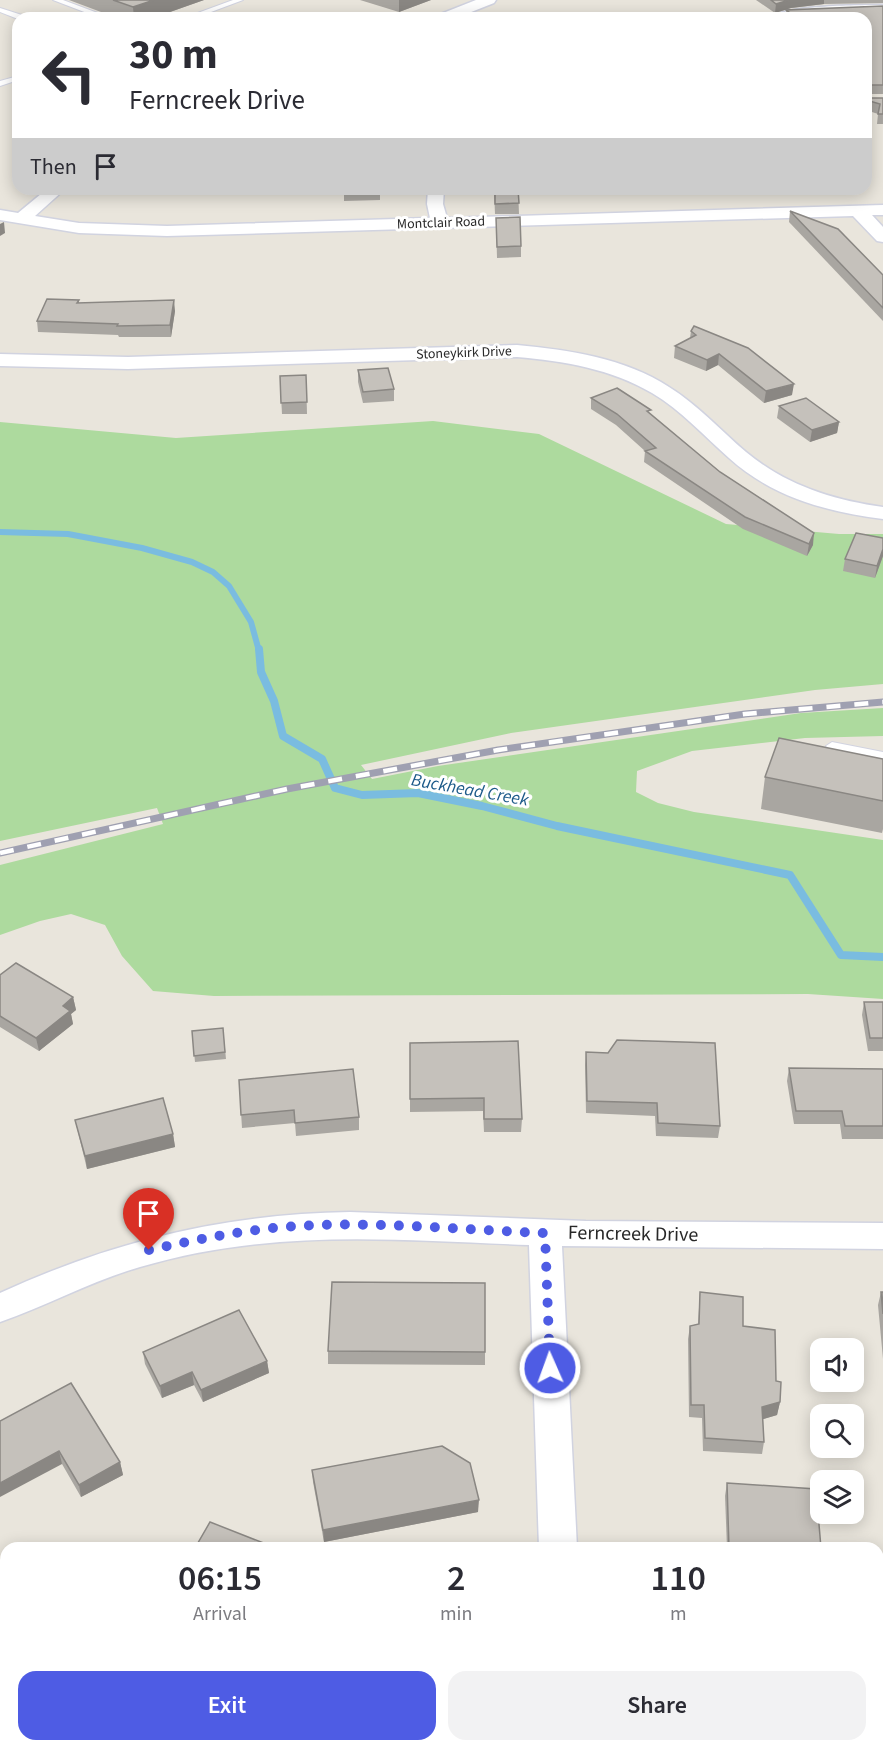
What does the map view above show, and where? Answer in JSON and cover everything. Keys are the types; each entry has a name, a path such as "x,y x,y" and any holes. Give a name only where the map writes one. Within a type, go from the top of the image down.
{"street":[{"path":"460,12 489,0"},
{"path":"813,12 883,9"},
{"path":"21,219 50,195"},
{"path":"436,195 435,204 440,223"},
{"name":"Montclair Road","path":"0,215 79,228 168,231 883,210"},
{"path":"858,211 883,237"},
{"name":"Stoneykirk Drive","path":"0,360 128,363 517,351 570,357 619,371 660,390 678,402 755,470 775,482 826,503 883,513"},
{"name":"Ferncreek Drive","path":"0,1308 37,1290 104,1264 149,1250 217,1236 285,1227 354,1226 545,1233 883,1236"},
{"path":"545,1233 558,1542"}],"lane":[{"path":"56,0 90,12"},
{"path":"206,12 240,0"},
{"path":"832,746 883,756"}],"green space":[{"path":"433,421 539,434 726,524 839,534 883,534 883,684 815,690 511,733 361,765 372,779 438,766 801,713 883,708 883,736 805,738 692,751 637,771 636,792 658,803 694,812 883,840 883,999 808,994 214,996 153,991 122,956 105,925 71,914 40,921 0,935 0,865 163,824 157,808 0,841 0,422 176,438"}],"building":[{"path":"113,0 154,0 133,7"},
{"path":"771,0 789,0 776,4"},
{"path":"883,6 883,85 872,85 872,12 789,12 786,10"},
{"path":"872,98 883,98 883,114 878,114 880,104 872,102"},
{"path":"495,195 518,195 519,203 495,204"},
{"path":"790,211 838,229 883,275 883,308"},
{"path":"520,217 521,246 497,247 496,218"},
{"path":"47,299 79,300 77,303 174,300 170,325 117,326 118,324 37,321"},
{"path":"694,326 748,348 794,384 766,391 719,354 707,360 675,346 696,335 691,331"},
{"path":"388,368 394,389 363,392 358,370"},
{"path":"306,375 307,402 281,403 280,376"},
{"path":"617,388 651,410 647,411 720,472 814,533 809,544 745,517 645,451 656,448 617,414 591,398"},
{"path":"806,398 839,422 812,430 779,406"},
{"path":"856,533 883,538 883,549 877,566 845,559"},
{"path":"779,738 883,759 883,801 765,777"},
{"path":"16,963 73,997 63,1006 70,1011 36,1038 0,1016 0,975"},
{"path":"864,1002 883,1002 883,1038 870,1038"},
{"path":"223,1028 225,1052 194,1056 192,1031"},
{"path":"617,1040 715,1043 720,1126 658,1123 657,1103 587,1101 586,1052 608,1053"},
{"path":"518,1041 522,1119 484,1119 484,1098 410,1099 410,1043"},
{"path":"789,1068 883,1069 883,1126 845,1126 842,1111 796,1111"},
{"path":"353,1069 359,1117 295,1123 294,1110 241,1115 239,1080"},
{"path":"163,1098 173,1134 85,1156 75,1120"},
{"path":"332,1282 485,1283 485,1352 328,1351"},
{"path":"700,1292 743,1297 743,1326 775,1330 776,1381 781,1382 780,1402 762,1407 764,1442 705,1438 704,1405 691,1405 690,1326 699,1324"},
{"path":"239,1310 267,1361 201,1390 192,1372 160,1386 143,1352"},
{"path":"71,1383 120,1462 79,1485 59,1451 0,1483 0,1421"},
{"path":"442,1446 470,1463 479,1500 323,1530 312,1470"},
{"path":"727,1483 810,1489 810,1524 819,1524 820,1542 729,1542"},
{"path":"210,1522 261,1542 198,1542"}],"waterway":[{"name":"Buckhead Creek","path":"0,532 68,534 142,548 192,562 213,572 229,586 251,622 259,651"},
{"name":"Buckhead Creek","path":"259,649 261,672 274,701 283,736 322,759 335,788 362,795 418,793 482,806 557,826 790,875 841,955 883,957"}],"railway":[{"path":"0,853 287,789 498,750 745,714 883,702"}],"route":[{"path":"149,1250 217,1236 285,1227 354,1226 545,1233 550,1368"}]}
